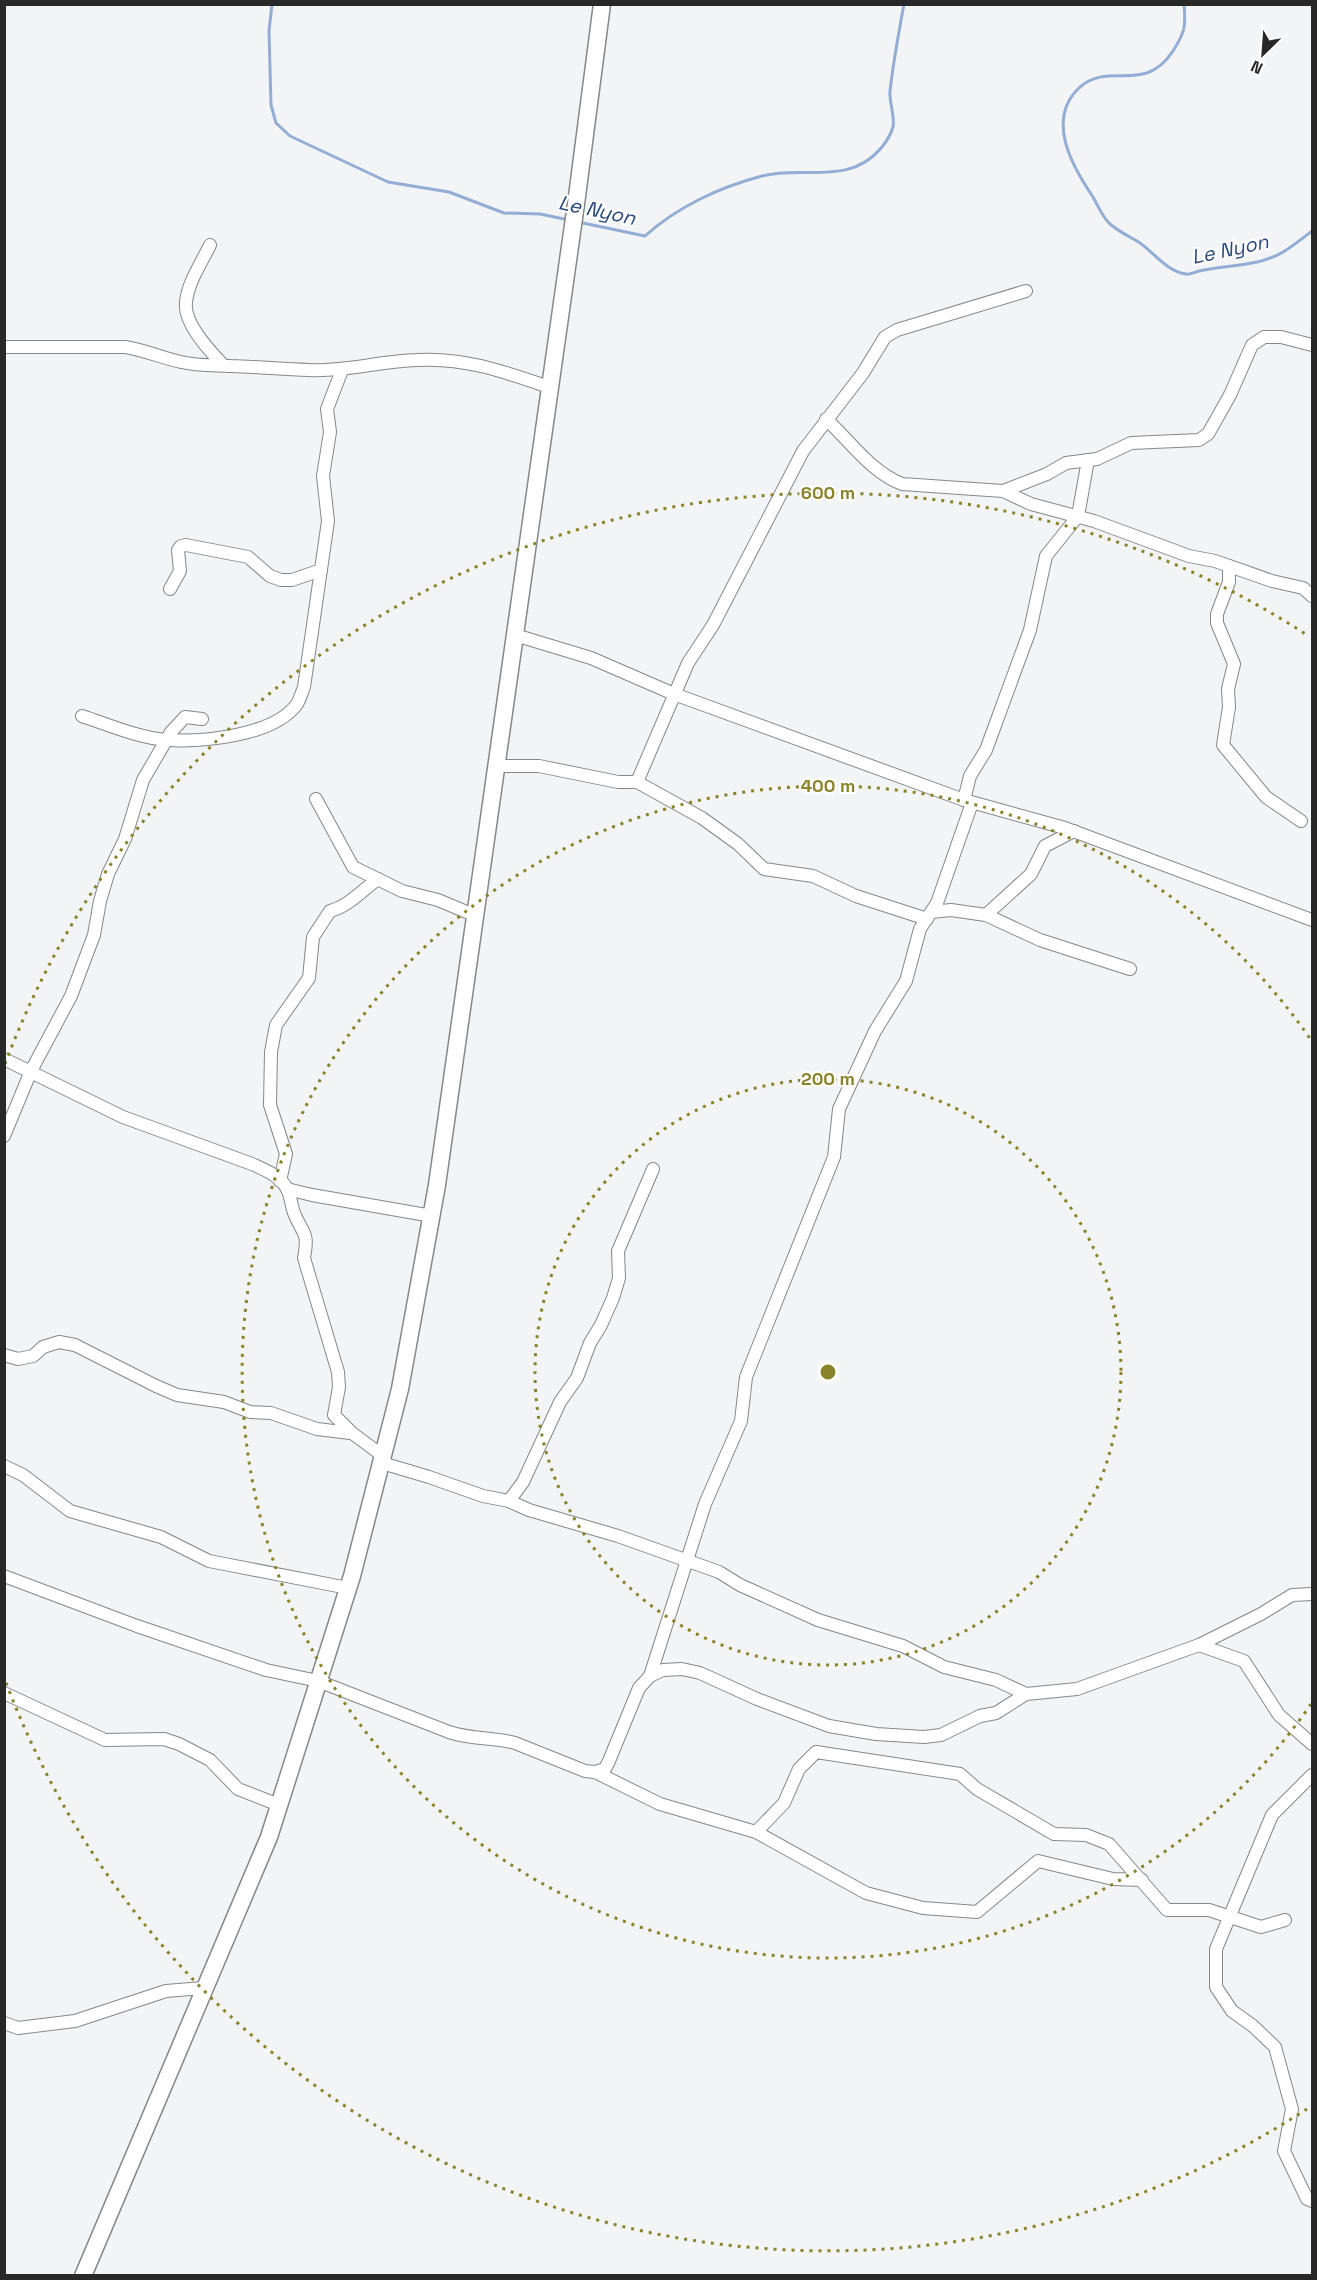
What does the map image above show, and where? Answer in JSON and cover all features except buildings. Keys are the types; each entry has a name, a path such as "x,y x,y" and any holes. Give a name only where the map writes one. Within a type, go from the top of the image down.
{"main road":[{"path":"83,2276 264,1848 348,1588 400,1389 432,1216 476,916 602,4"}],"street":[{"path":"210,245 185,302 187,316 206,346 223,366"},
{"path":"638,782 674,694 694,654 713,625 803,451 863,373 885,338 897,330 1026,291"},
{"path":"1003,491 1047,474 1066,463 1097,459 1131,442 1199,440 1208,434 1230,395 1252,345 1264,337 1281,337 1312,345"},
{"path":"4,347 124,347 141,349 181,362 223,366 342,370 372,364 418,360 457,360 492,368 549,387"},
{"path":"82,716 166,740 212,738 252,733 284,716 297,704 304,687 328,521 323,476 330,432 327,409 342,370"},
{"path":"826,419 888,478 912,485 1003,491 1031,504 1078,516 1189,556 1215,561 1272,581 1302,588 1312,596"},
{"path":"650,1676 705,1504 741,1421 746,1377 834,1157 839,1109 875,1031 906,981 920,929 937,903 968,802 970,776 986,750 1030,630 1046,556 1078,516 1088,460"},
{"path":"170,589 180,571 178,550 181,546 186,545 248,557 270,576 281,580 292,580 321,570"},
{"path":"1229,566 1229,582 1217,614 1217,623 1234,664 1228,689 1229,707 1224,745 1266,796 1301,821"},
{"path":"515,635 591,658 674,694 968,802 1074,831 1312,920"},
{"path":"4,1136 31,1071 71,996 94,934 108,874 125,839 143,780 166,740 185,717 202,718"},
{"path":"497,766 539,766 618,782 638,782 702,818 738,844 764,869 813,876 856,896 929,916 951,910 986,915 1040,940 1130,969"},
{"path":"316,799 353,867 402,891 438,900 476,916"},
{"path":"986,915 1031,874 1045,846 1074,831"},
{"path":"378,879 343,908 330,912 313,937 309,978 276,1025 271,1052 270,1105 286,1154 284,1185 294,1214 304,1228 307,1244 304,1258 338,1372 339,1387 334,1415 337,1420 382,1460 483,1496 509,1501 530,1510 618,1536 687,1560 719,1572 740,1585 818,1620 903,1646 944,1667 996,1680 1026,1694"},
{"path":"4,1059 123,1117 270,1172 284,1185 312,1195 432,1216"},
{"path":"509,1501 523,1482 560,1402 577,1378 590,1343 614,1298 619,1278 618,1251 653,1169"},
{"path":"4,1354 18,1359 33,1356 43,1347 59,1342 75,1345 177,1395 224,1402 250,1412 271,1413 317,1429 352,1433"},
{"path":"4,1466 23,1475 70,1511 161,1537 209,1561 348,1588"},
{"path":"4,1576 137,1626 255,1666 318,1681 449,1732 468,1738 504,1740 515,1743 585,1771 595,1772 660,1804 756,1832 866,1893 923,1908 977,1912 1038,1861 1113,1879 1142,1880"},
{"path":"595,1772 605,1769 639,1688 650,1676 663,1670 682,1669 700,1673 757,1699 829,1726 876,1734 924,1737 942,1735 980,1716 996,1713 1026,1694 1077,1689 1199,1645 1261,1614 1292,1595 1312,1594"},
{"path":"1199,1645 1244,1661 1279,1715 1312,1744"},
{"path":"4,1694 105,1740 164,1739 179,1744 210,1760 238,1789 279,1805"},
{"path":"756,1832 784,1803 799,1769 816,1752 960,1774 977,1790 1054,1834 1086,1835 1109,1844 1167,1910 1209,1910 1261,1927 1285,1920"},
{"path":"1312,1775 1272,1815 1216,1949 1216,1987 1232,2011 1275,2046 1292,2109 1284,2151 1306,2199 1312,2201"},
{"path":"4,2023 18,2028 75,2021 166,1991 203,1988"}],"waterway":[{"name":"Le Nyon","path":"272,4 269,31 271,105 276,123 290,136 388,182 449,192 504,213 540,214 569,220"},
{"name":"Le Nyon","path":"578,222 645,236 685,207 715,192 746,181 778,173 841,171 855,167 869,159 884,145 893,127 890,91 904,4"},
{"name":"Le Nyon","path":"1184,4 1185,24 1182,34 1173,51 1162,64 1150,72 1139,75 1091,80 1080,87 1070,100 1064,113 1063,128 1070,157 1077,171 1107,221 1143,245 1166,265 1179,272 1189,274 1273,257 1312,231"}]}
